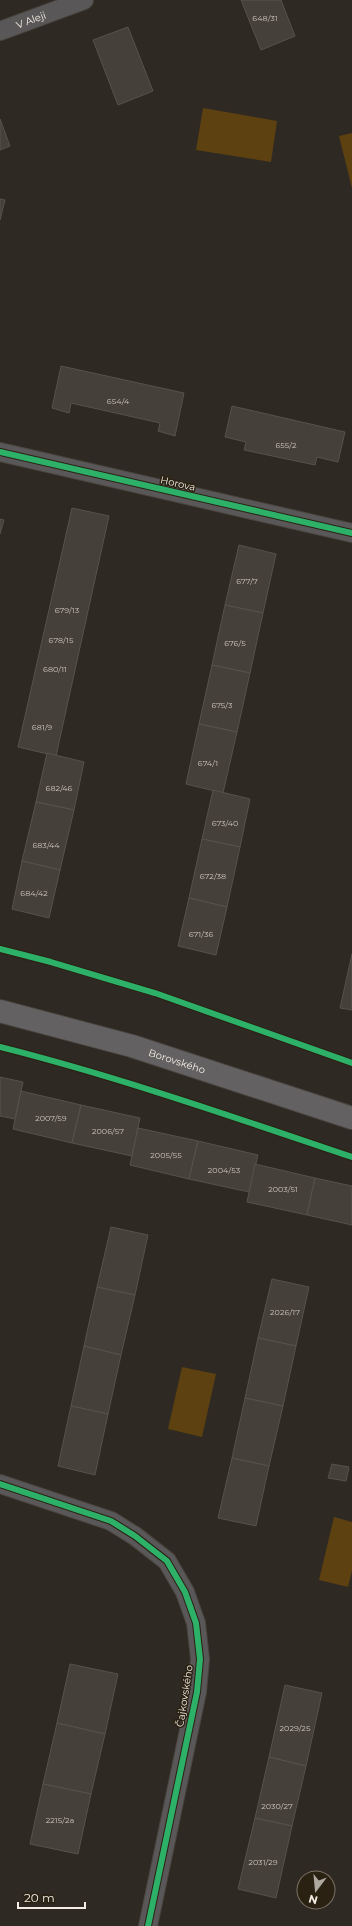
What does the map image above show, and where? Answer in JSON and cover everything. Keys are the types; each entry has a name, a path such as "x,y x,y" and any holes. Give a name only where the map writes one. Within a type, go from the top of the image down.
{"main road":[{"name":"Borovského","path":"0,1011 132,1046 352,1118"}],"street":[{"name":"V Aleji","path":"0,31 84,0"},
{"name":"Horova","path":"0,452 352,533"},
{"name":"Čajkovského","path":"0,1484 111,1521 135,1536 166,1562 186,1592 196,1623 200,1659 197,1692 148,1926"}],"shaded area":[{"path":"203,108 277,121 271,162 196,150"},
{"path":"352,133 352,188 339,136"},
{"path":"182,1367 216,1374 202,1437 168,1429"},
{"path":"334,1517 352,1522 352,1571 348,1587 319,1580"}],"building":[{"path":"241,0 281,0 295,36 261,50"},
{"path":"128,27 153,91 118,105 93,40"},
{"path":"0,119 10,146 0,150"},
{"path":"0,199 5,200 0,220"},
{"path":"61,366 184,393 175,436 158,431 160,423 71,403 69,413 52,408"},
{"path":"232,406 345,432 338,462 317,457 315,465 244,450 246,442 225,437"},
{"path":"72,508 109,516 56,756 18,747"},
{"path":"0,519 4,520 0,534"},
{"path":"239,545 276,554 263,613 225,605"},
{"path":"225,605 263,613 250,673 212,665"},
{"path":"212,665 250,673 237,732 199,724"},
{"path":"199,724 237,732 223,793 186,784"},
{"path":"47,753 84,762 74,810 36,802"},
{"path":"213,790 250,799 240,847 202,839"},
{"path":"36,802 74,810 60,870 22,861"},
{"path":"202,839 240,847 227,907 189,898"},
{"path":"22,861 60,870 49,918 12,909"},
{"path":"189,898 227,907 216,955 178,946"},
{"path":"352,954 352,1010 340,1008"},
{"path":"0,1077 23,1082 15,1119 0,1116"},
{"path":"21,1091 81,1105 72,1143 13,1129"},
{"path":"81,1105 140,1118 132,1156 72,1143"},
{"path":"138,1128 198,1141 189,1179 130,1165"},
{"path":"198,1141 258,1155 249,1192 189,1179"},
{"path":"255,1164 315,1178 307,1215 247,1202"},
{"path":"315,1178 352,1186 352,1225 307,1215"},
{"path":"111,1227 148,1235 135,1295 97,1287"},
{"path":"272,1279 309,1287 296,1346 258,1338"},
{"path":"97,1287 135,1295 121,1355 84,1346"},
{"path":"258,1338 296,1346 283,1406 245,1398"},
{"path":"84,1346 121,1355 108,1414 71,1406"},
{"path":"245,1398 283,1406 269,1466 232,1458"},
{"path":"71,1406 108,1414 95,1475 58,1466"},
{"path":"232,1458 269,1466 256,1526 218,1518"},
{"path":"332,1464 349,1467 346,1481 328,1478"},
{"path":"70,1664 118,1674 105,1734 57,1723"},
{"path":"285,1685 322,1693 306,1766 269,1757"},
{"path":"57,1723 105,1734 91,1794 43,1784"},
{"path":"269,1757 306,1766 292,1826 255,1818"},
{"path":"43,1784 91,1794 78,1854 30,1844"},
{"path":"255,1818 292,1826 276,1898 238,1889"}],"cycle path":[{"path":"0,452 352,533"},
{"path":"0,949 51,962 155,993 352,1063"},
{"path":"0,1047 89,1071 352,1157"},
{"path":"0,1484 111,1521 135,1536 167,1561 185,1592 196,1623 200,1659 197,1692 148,1926"}]}
